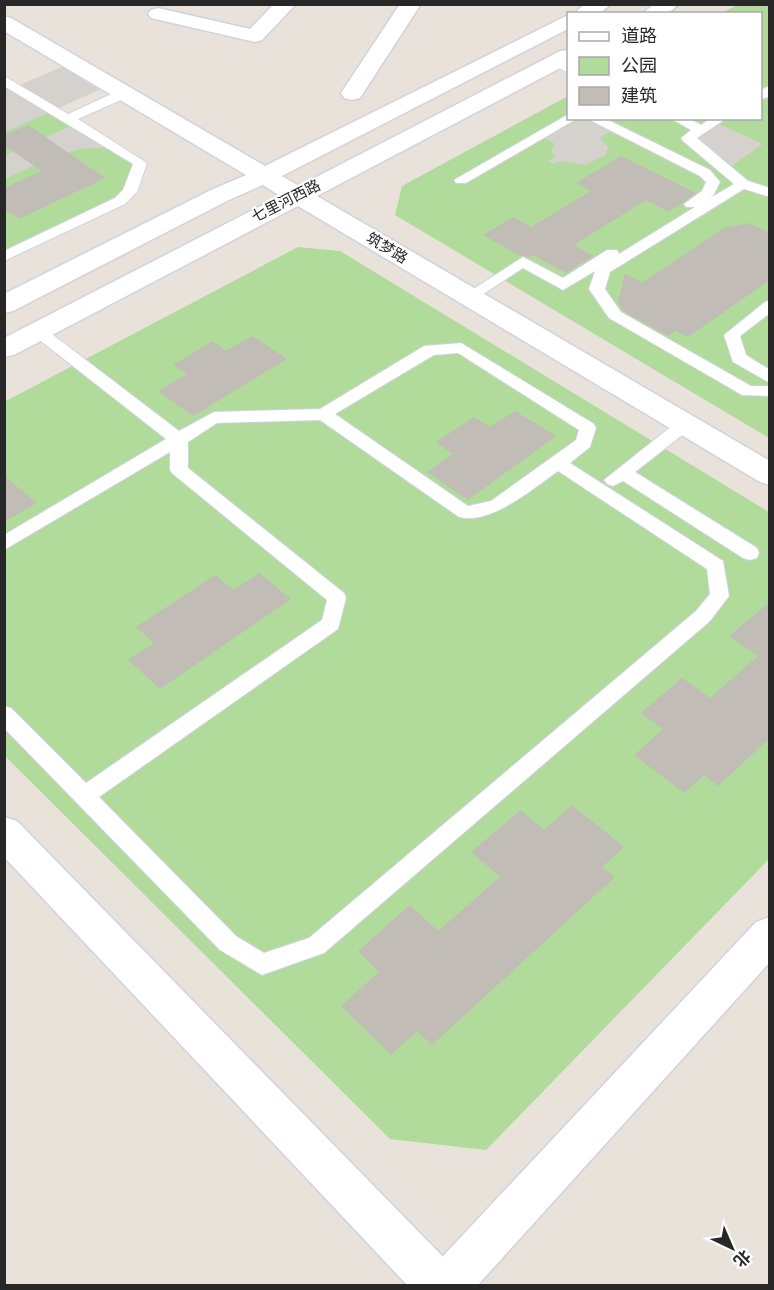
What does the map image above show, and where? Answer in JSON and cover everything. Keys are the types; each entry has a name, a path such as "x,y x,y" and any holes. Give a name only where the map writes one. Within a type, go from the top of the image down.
{"street":[{"path":"170,4 158,14 255,36 286,4"},
{"path":"352,93 411,4"},
{"path":"587,12 601,4"},
{"path":"655,12 669,4"},
{"name":"筑梦路","path":"4,22 770,475"},
{"name":"七里河西路","path":"4,305 567,22"},
{"name":"七里河西路","path":"4,348 297,195 564,62"},
{"path":"4,832 440,1286"},
{"path":"446,1286 770,934"}],"lane":[{"path":"4,80 140,163 130,192 120,201 4,257"},
{"path":"67,119 125,93"},
{"path":"461,180 568,120"},
{"path":"469,297 523,262 563,285 708,193 713,182 705,174 596,120"},
{"path":"680,120 701,130"},
{"path":"718,120 688,138 742,184 770,193"},
{"path":"742,184 603,270 597,289 615,315 770,403"},
{"path":"770,305 732,335 739,358 770,378"},
{"path":"38,331 179,440"},
{"path":"4,544 214,418 323,414 430,350 461,348 588,428 584,443 496,506 465,513 323,414"},
{"path":"748,390 770,391"},
{"path":"600,490 684,425"},
{"path":"84,796 331,624 338,597 179,470 179,440"},
{"path":"4,714 228,943 262,963 316,946 703,616 720,596 716,566 558,463"},
{"path":"623,473 750,553"}],"green space":[{"path":"738,5 769,5 769,438 395,215 402,186 567,97 567,120 762,120 762,12 723,12"},
{"path":"5,80 140,163 130,192 5,257"},
{"path":"298,247 340,251 769,512 769,859 486,1150 390,1139 5,756 4,402"}],"shaded area":[{"path":"73,62 110,85 5,132 4,92"},
{"path":"570,120 594,120 614,129 600,138 608,147 606,155 585,165 561,161 554,164 548,161 555,157 551,150 555,144 540,136"},
{"path":"715,122 763,144 726,170 688,138"},
{"path":"75,124 116,147 81,149 54,156 5,179 4,156"}],"building":[{"path":"28,125 105,178 19,219 4,209 4,188 42,171 4,145 4,135"},
{"path":"621,156 696,193 669,212 646,200 574,245 593,256 566,273 533,255 520,256 483,235 513,217 531,227 591,191 576,183"},
{"path":"748,223 770,233 770,280 688,337 676,331 668,336 623,311 618,303 625,273 642,283 724,228"},
{"path":"252,336 287,359 193,416 158,391 187,374 173,365 213,341 226,351"},
{"path":"515,411 556,436 468,500 427,472 453,454 436,442 474,417 490,427"},
{"path":"4,476 37,503 4,522"},
{"path":"259,573 291,599 160,689 128,660 154,643 136,627 215,575 234,590"},
{"path":"770,602 770,738 718,786 704,775 684,793 634,755 663,729 641,713 682,678 710,698 758,656 729,636"},
{"path":"572,805 624,847 602,867 615,877 432,1045 417,1031 391,1055 341,1006 379,972 358,951 410,905 438,931 500,877 471,852 521,810 544,830"}]}
